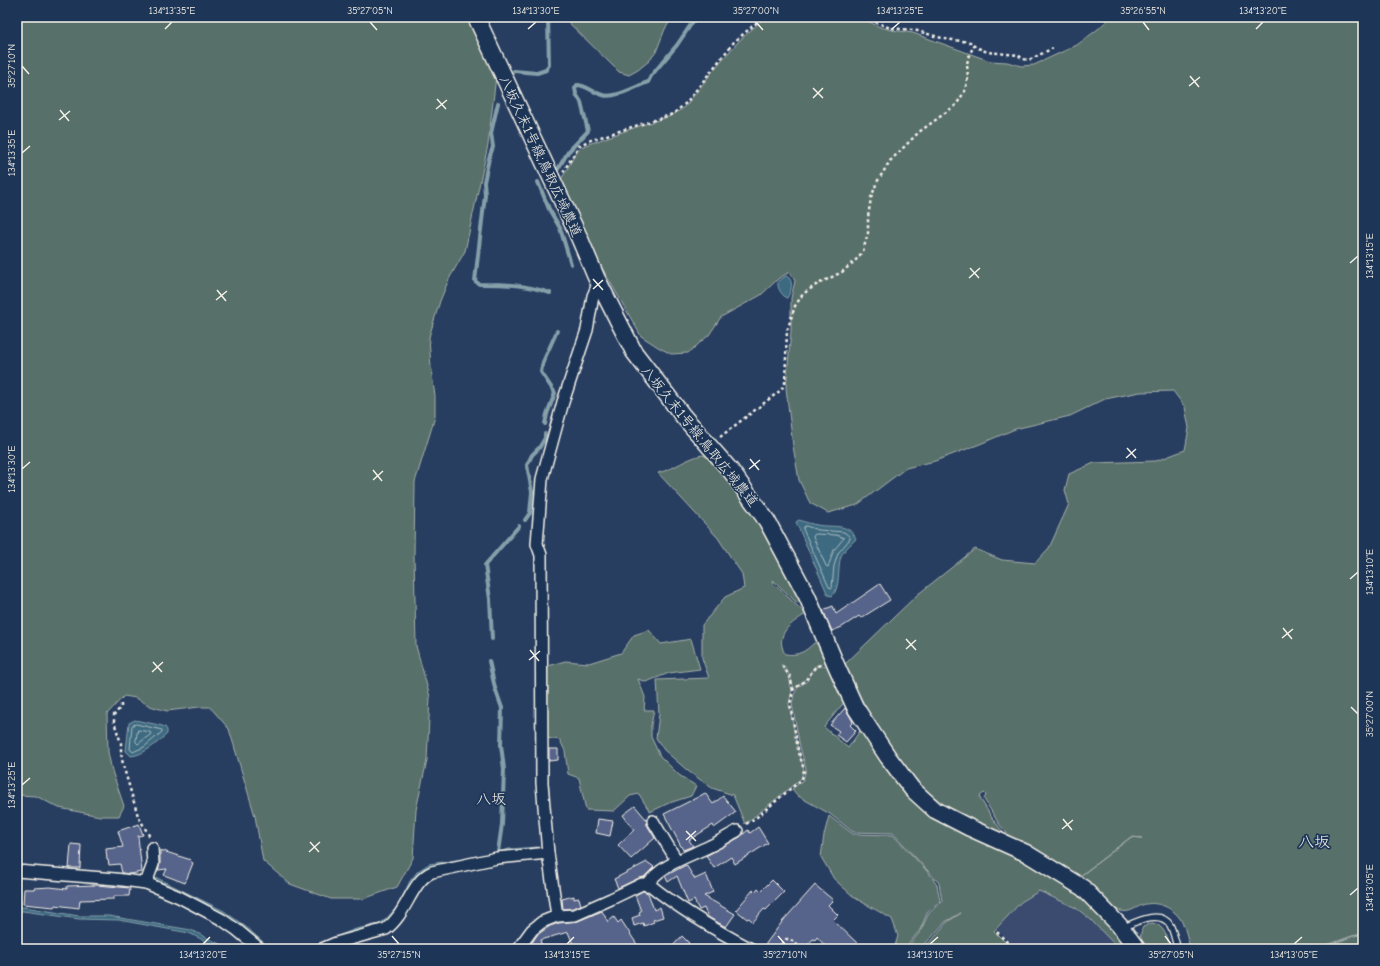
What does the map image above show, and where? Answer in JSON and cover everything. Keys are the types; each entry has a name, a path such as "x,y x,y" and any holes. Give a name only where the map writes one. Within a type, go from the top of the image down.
{"street":[{"name":"八坂久末1号線;鳥取広域農道","path":"476,17 599,282 634,352 683,416 731,471 767,521 807,596 834,662 855,707 888,757 912,789 935,810 968,828 1026,853 1083,888 1121,928 1137,949"},
{"path":"557,916 548,853 542,783 540,555 537,544 542,479 563,402 587,330 593,296 599,282"},
{"path":"653,822 677,861"},
{"path":"647,885 652,877 677,861 710,846 736,831"},
{"path":"146,883 153,864 152,848"},
{"path":"322,949 342,941 386,929 398,918 420,880 432,872 497,858 548,853"},
{"path":"17,871 114,878 146,883 180,897 221,919 260,949"},
{"path":"518,949 532,930 542,922 557,916 575,915 611,900 642,884 650,885 694,918 752,949"}],"lane":[{"path":"1121,928 1150,917 1163,918 1169,925 1178,949"}],"path":[{"path":"554,183 579,146 641,123 673,114 686,103 734,42 750,27 766,17"},
{"path":"864,17 890,28 914,30 946,39 970,42 974,46 987,52 1018,55 1023,59 1029,60 1053,48"},
{"path":"709,446 782,390 785,383 787,331 795,306 803,294 816,285 842,272 855,261 863,251 868,233 868,216 871,198 877,182 890,160 919,132 956,105 965,91 968,78 967,64 969,55 974,46"},
{"path":"793,690 805,681 816,666 834,662"},
{"path":"736,831 757,817 802,779 804,770 798,749 790,704 793,690 790,676 782,666"},
{"path":"121,704 121,707 114,715 114,722 121,743 123,764 138,816 149,835 152,848"},
{"path":"997,932 1014,949"},
{"path":"778,949 786,939 790,939 802,949"}],"shaded area":[{"path":"1039,891 1076,909 1102,930 1118,949 1016,949 997,929 1021,902"}],"green space":[{"path":"17,17 469,17 496,76 488,145 465,251 449,279 440,301 429,337 435,396 435,417 415,482 414,555 416,646 430,697 427,760 416,810 413,858 397,887 363,899 331,899 290,884 263,861 255,816 229,729 210,707 167,711 150,706 136,698 124,696 107,714 108,752 112,771 124,806 119,816 100,816 59,808 36,796 17,795"},
{"path":"563,17 673,17 665,29 656,52 649,61 629,75 619,72"},
{"path":"770,17 859,17 880,27 913,33 990,61 1007,62 1021,66 1034,65 1077,45 1111,17 1363,17 1363,934 1363,949 1190,949 1182,922 1170,909 1159,904 1148,904 1127,911 1120,911 1116,909 1092,886 1079,877 1010,837 999,824 984,799 986,795 984,793 980,796 980,798 992,818 1006,836 967,818 939,801 905,767 882,734 843,666 917,595 975,549 1002,560 1035,563 1049,548 1069,504 1065,490 1069,474 1094,463 1156,461 1185,450 1189,428 1185,407 1173,391 1140,392 1105,399 1070,416 1015,429 935,461 906,468 857,505 828,513 810,503 799,480 786,388 791,331 791,298 795,281 790,272 779,278 761,295 721,317 709,335 688,353 671,354 641,336 589,245 561,179 576,153 583,146 671,116 685,107 720,62 739,41 762,20","holes":["1363,934 1353,936 1328,946 1324,946 1352,936"]},
{"path":"702,455 712,459 767,531 801,602 797,603 773,580 774,584 806,614 790,625 783,635 782,647 785,654 801,653 814,643 818,644 826,663 815,666 805,680 794,689 790,676 783,665 781,665 789,677 792,691 789,704 804,770 801,779 745,824 733,795 712,788 688,771 664,750 656,738 659,714 657,680 709,678 702,658 702,625 725,597 744,588 742,574 718,538 658,473"},
{"path":"649,630 661,644 691,639 700,669 669,673 646,682 638,679 645,697 644,710 654,710 651,725 651,737 660,756 679,775 696,786 691,796 669,803 650,812 639,794 630,796 614,811 586,810 579,778 568,774 565,751 560,740 546,738 545,667 565,661 589,663 621,653 634,635"},
{"path":"827,665 846,700 824,727 848,748 862,728 888,770 1003,850 1050,875 1076,892 1106,922 1126,949 1119,949 1090,919 1076,908 1039,891 1021,902 994,931 1012,949 921,949 933,939 946,923 961,913 945,922 931,938 918,949 906,949 920,932 929,913 942,901 939,883 893,833 853,832 830,814 798,796 792,789 803,780 806,769 800,747 792,704 794,694 798,687 807,681 816,667"},
{"path":"829,816 853,834 893,835 927,871 937,885 940,901 928,911 920,930 904,949 894,949 898,936 892,919 855,898 834,879 821,857 824,835"},
{"path":"1152,923 1163,929 1170,949 1147,949 1141,939 1141,934 1143,927"}],"water":[{"path":"786,276 791,280 791,289 787,298 780,291 778,286 778,281"},
{"path":"799,520 810,524 845,528 853,534 856,539 841,556 837,588 832,596 828,595 796,522"},
{"path":"135,720 165,727 167,734 155,745 141,753 131,756 126,751 129,723"},
{"path":"538,847 538,849 429,867 412,883 399,909 389,920 379,926 355,931 310,949 304,949 356,929 379,924 385,920 398,906 410,881 418,871 429,864 477,857 509,849"},
{"path":"157,878 224,911 246,927 271,949 267,949 245,929 221,912 177,889 156,880"},
{"path":"24,907 79,916 109,916 191,930 230,949 221,949 189,933 119,920 79,919 17,911 17,908"}],"building":[{"path":"880,584 890,600 861,618 859,616 842,627 832,631 823,610 833,606 836,614"},
{"path":"845,708 853,722 850,725 856,731 846,742 836,735 839,731 830,725"},
{"path":"549,749 558,749 558,760 549,761"},
{"path":"705,793 713,804 723,796 736,812 714,828 713,825 689,840 693,846 683,850 664,814"},
{"path":"635,806 646,819 647,825 655,838 631,859 618,845 634,830 623,815"},
{"path":"598,819 613,821 610,836 596,833"},
{"path":"139,824 143,835 138,836 142,872 130,874 122,873 120,864 109,865 106,849 123,847 118,831"},
{"path":"758,827 768,843 735,864 731,857 714,868 706,856 740,837 748,830 750,833"},
{"path":"71,844 81,845 80,868 69,868"},
{"path":"160,850 191,860 190,861 193,863 185,883 164,875 167,869 158,870 160,864"},
{"path":"647,862 654,867 644,877 618,888 614,879"},
{"path":"686,865 695,879 706,874 713,892 704,896 735,914 726,927 708,917 704,908 699,910 694,900 688,903 677,876 668,882 665,876"},
{"path":"772,880 784,892 766,910 764,909 753,922 736,910 753,890 755,892 758,888 761,891"},
{"path":"97,885 130,888 129,896 114,896 114,899 80,900 79,908 55,905 54,907 23,904 24,889 50,887 67,889 67,886"},
{"path":"815,885 833,900 828,905 838,915 833,920 857,943 851,949 828,949 817,937 815,940 813,939 804,949 762,949 782,922"},
{"path":"643,891 648,893 654,910 660,907 663,917 653,920 654,922 644,926 643,923 634,926 632,918 640,915 639,912 641,911 635,895"},
{"path":"574,896 574,899 579,898 581,905 563,909 562,899"},
{"path":"602,911 608,922 614,917 618,923 621,920 640,949 575,949 568,932 540,940 543,949 528,949 537,935 550,926 559,923 578,921"},
{"path":"682,936 689,943 683,949 670,949"}],"waterway":[{"path":"514,71 537,73 546,70 549,65 548,17"},
{"path":"558,169 568,152 588,131 581,102 576,94 575,88 577,85 584,86 600,94 608,96 626,92 648,82 651,76 677,45 696,17"},
{"path":"498,103 491,133 493,147 484,182 485,195 475,281 479,284 506,284 523,286 550,293"},
{"path":"538,182 549,209 560,228 571,264"},
{"path":"545,424 555,393 541,372 543,362 557,331"},
{"path":"525,520 530,513 532,492 527,465 532,455 539,448 545,438 545,434"},
{"path":"492,639 490,599 485,565 519,526"},
{"path":"489,661 495,688 502,708 501,745 504,769 502,824 498,852"}],"district":[{"name":"八坂","path":"491,799"},
{"name":"八坂","path":"1314,841"}]}
